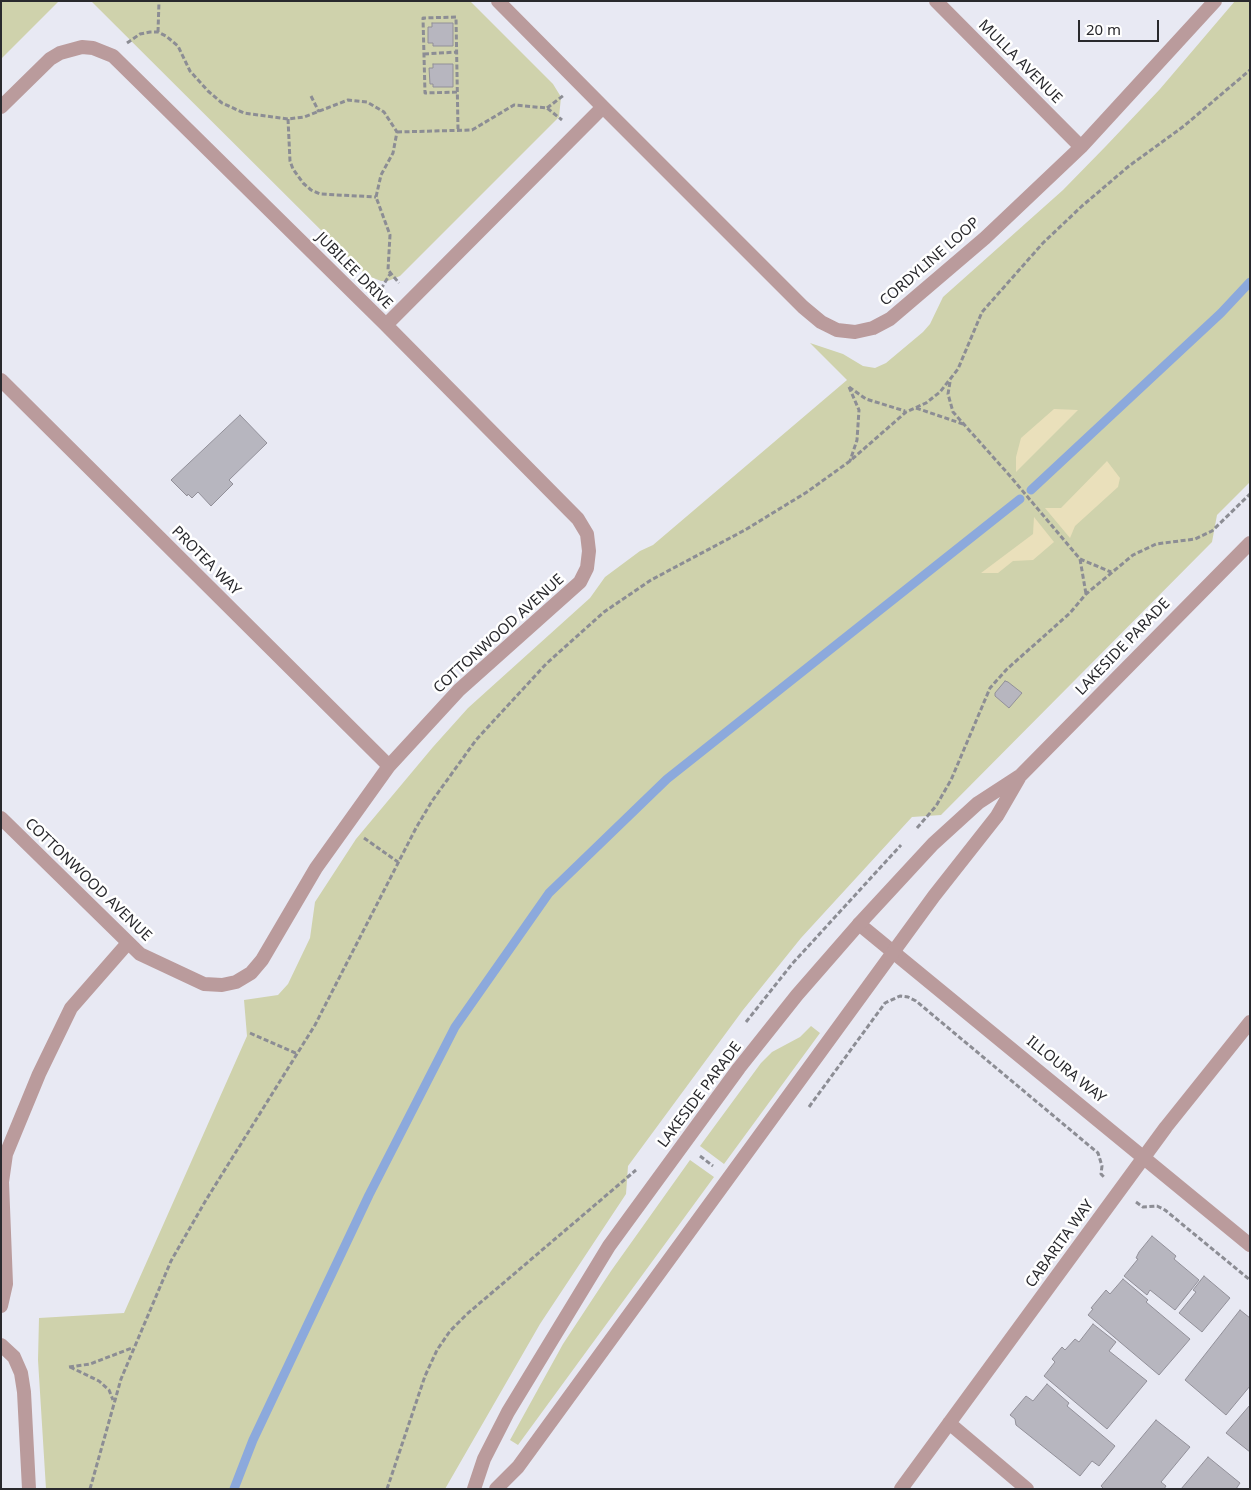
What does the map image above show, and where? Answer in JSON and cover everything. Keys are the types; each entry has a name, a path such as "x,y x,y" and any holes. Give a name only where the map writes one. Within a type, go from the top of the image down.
{"street":[{"path":"498,1 604,107"},
{"name":"MULLA AVENUE","path":"936,1 1081,147"},
{"name":"CORDYLINE LOOP","path":"604,107 809,312 821,322 837,330 855,332 873,328 890,319 985,238 1081,147 1215,1"},
{"name":"JUBILEE DRIVE","path":"1,107 50,59 60,53 82,47 92,48 113,56 386,325 604,107"},
{"name":"COTTONWOOD AVENUE","path":"1,818 127,944 154,962 204,984 222,985 236,982 251,973 262,960 316,868 389,766 459,690 580,582 587,568 589,551 587,534 578,519 386,325"},
{"name":"PROTEA WAY","path":"1,380 389,766"},
{"name":"LAKESIDE PARADE","path":"474,1489 484,1459 508,1412 609,1246 683,1144 797,995 933,844 978,803 1021,775 1250,543"},
{"name":"LAKESIDE PARADE","path":"496,1489 518,1467 934,896 997,816 1021,775"},
{"name":"ILLOURA WAY","path":"859,924 895,951 1145,1156 1250,1245"},
{"path":"1,1306 6,1284 2,1182 6,1154 39,1074 71,1008 127,944"},
{"name":"CABARITA WAY","path":"901,1489 1206,1074 1250,1022"},
{"path":"1,1345 14,1357 21,1373 24,1392 29,1489"},
{"path":"949,1423 1026,1489"}],"path":[{"path":"158,32 159,1"},
{"path":"458,92 425,93 423,18 456,17 458,92 458,129"},
{"path":"127,43 140,34 158,32 173,40 198,81 222,103 260,117 288,119 320,112 339,102 348,100 367,102 384,112 397,132 393,153 379,180 376,197 390,235 388,270 401,284"},
{"path":"424,54 457,52"},
{"path":"90,1489 114,1400 132,1348 156,1293 190,1226 298,1054 342,976 398,862 432,800 476,740 519,691 574,638 628,595 782,508 850,461 906,412 916,408 940,392 958,370 982,312 1043,244 1082,206 1129,166 1191,121 1250,70"},
{"path":"547,108 565,93"},
{"path":"311,96 320,112"},
{"path":"397,132 472,130 482,126 502,110 514,105 547,108 559,117"},
{"path":"288,119 292,169 310,190 320,194 376,197"},
{"path":"382,289 390,274"},
{"path":"950,380 950,404 953,412 1080,559 1111,572"},
{"path":"850,461 857,440 858,410 849,387 866,399 906,412"},
{"path":"916,408 964,424"},
{"path":"911,834 936,806 951,780 990,688 1006,669 1070,613 1086,594 1133,555 1156,544 1195,539 1212,530 1250,494"},
{"path":"1080,559 1086,594"},
{"path":"360,835 398,862"},
{"path":"744,1025 792,964 905,840"},
{"path":"805,1113 885,1003 900,996 908,997 916,1001 1098,1153 1102,1166 1101,1174"},
{"path":"250,1033 298,1054"},
{"path":"683,1144 729,1177"},
{"path":"387,1489 425,1376 437,1350 450,1331 498,1287 623,1183 640,1165"},
{"path":"1135,1201 1143,1207 1158,1206 1165,1210 1250,1280"},
{"path":"114,1400 100,1381 69,1367 90,1364 132,1348"}],"green space":[{"path":"1,1 59,1 1,59"},
{"path":"91,1 470,1 553,84 561,97 559,117 400,276 388,281 381,281 366,275"},
{"path":"1235,1 1250,1 1250,482 1217,515 1212,542 941,815 912,817 801,938 743,1010 628,1166 626,1194 540,1324 445,1489 46,1489 38,1360 39,1318 124,1313 247,1036 244,1000 278,995 288,984 310,938 315,902 356,839 468,708 590,598 605,577 640,551 653,545 847,380 810,343 843,354 863,366 875,368 886,363 930,324 943,297 1063,190 1106,146 1160,89"},
{"path":"811,1026 820,1033 724,1164 700,1146 761,1063 772,1052 800,1037"},
{"path":"690,1160 714,1177 518,1445 510,1440 563,1344 611,1271"}],"sand":[{"path":"1054,409 1078,410 1016,472 1016,457 1021,438"},
{"path":"1107,461 1120,478 1118,487 1075,526 1070,538 1045,508 1061,508"},
{"path":"1034,517 1054,542 1033,560 1013,561 998,573 981,573 1033,534"}],"building":[{"path":"432,23 453,23 453,46 433,46 433,43 428,43 428,27 432,27"},
{"path":"433,64 453,64 453,87 433,87 433,84 430,84 429,68 433,68"},
{"path":"240,415 267,443 229,480 233,484 211,506 198,492 192,498 188,494 187,496 171,480"},
{"path":"1005,681 1022,693 1009,708 995,696 995,693"},
{"path":"1152,1236 1176,1256 1174,1259 1199,1280 1175,1310 1150,1290 1147,1295 1124,1276 1138,1259 1136,1258 1139,1252"},
{"path":"1204,1276 1230,1298 1202,1332 1179,1313 1196,1292 1193,1290"},
{"path":"1123,1279 1148,1300 1146,1302 1190,1339 1159,1375 1088,1315 1093,1309 1091,1308 1106,1290 1110,1294"},
{"path":"1240,1310 1250,1318 1250,1386 1226,1415 1185,1380"},
{"path":"1093,1324 1116,1342 1109,1351 1147,1381 1107,1429 1044,1376 1055,1362 1052,1359 1062,1347 1065,1350 1075,1339 1079,1342"},
{"path":"1047,1384 1069,1403 1067,1406 1115,1446 1099,1466 1092,1461 1080,1476 1016,1425 1015,1419 1010,1415 1026,1396 1033,1401"},
{"path":"1250,1405 1250,1452 1226,1433"},
{"path":"1156,1420 1190,1447 1161,1482 1166,1486 1164,1489 1104,1489 1101,1486"},
{"path":"1208,1457 1240,1483 1236,1489 1181,1489"}],"waterway":[{"path":"1031,490 1221,313 1250,282"},
{"path":"234,1489 253,1440 369,1195 455,1027 549,893 667,779 1020,499"}]}
